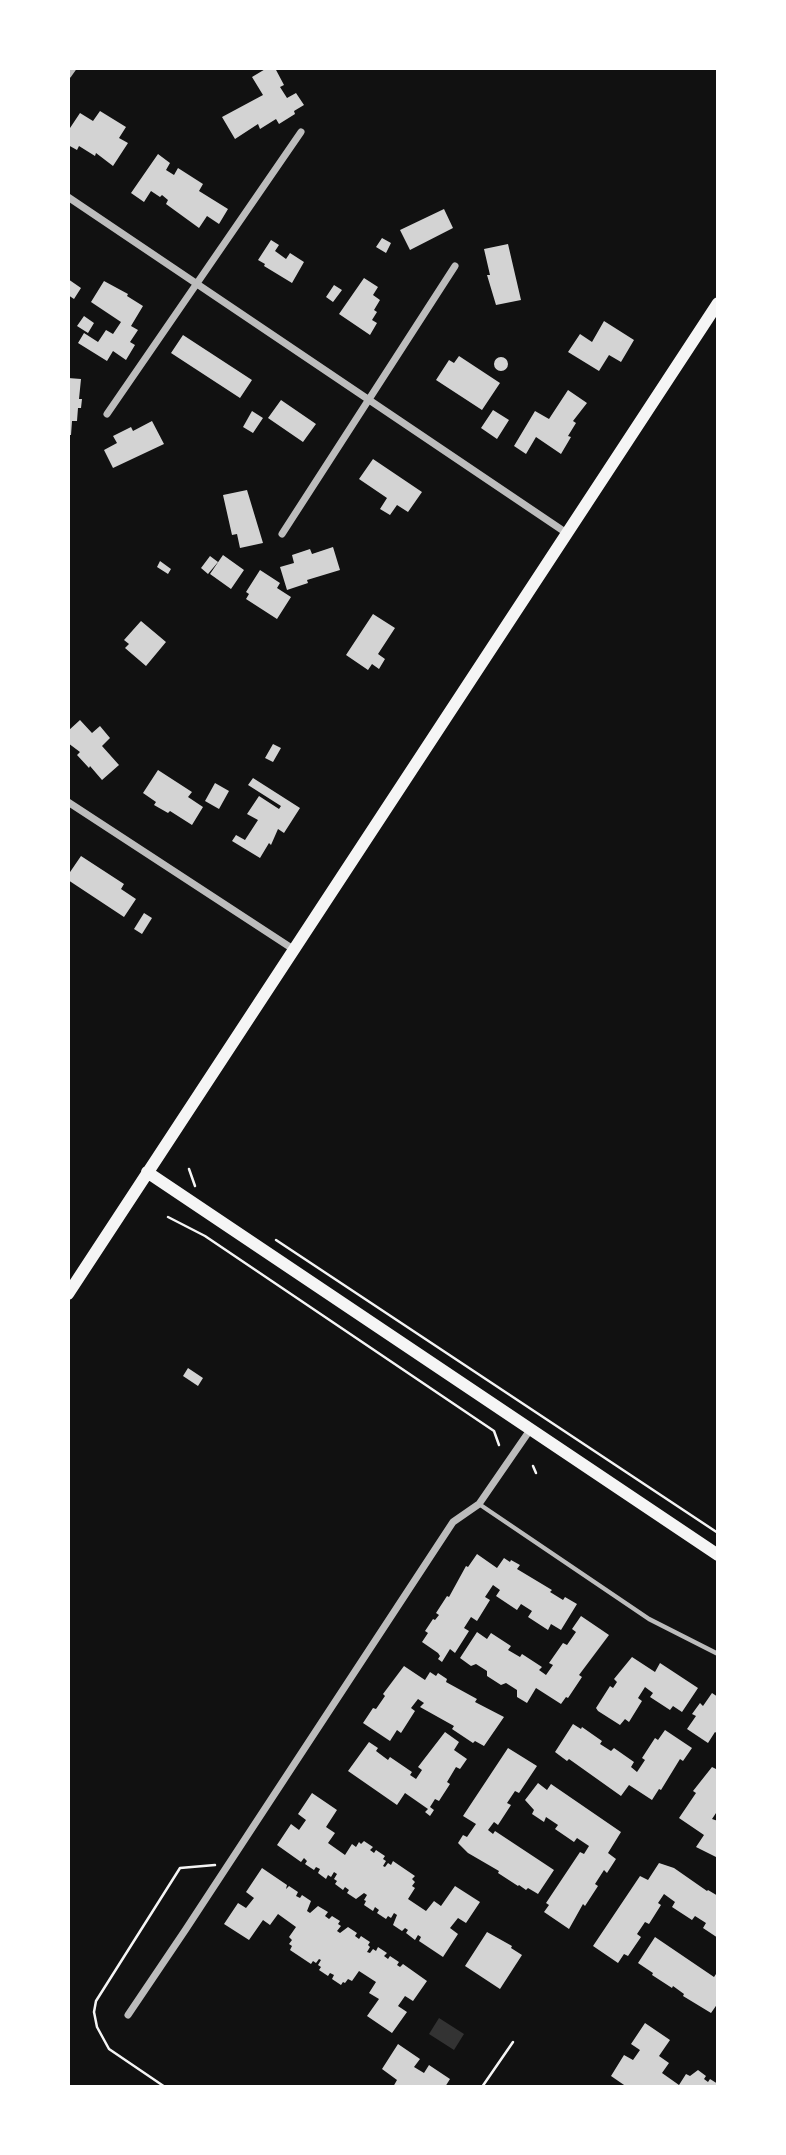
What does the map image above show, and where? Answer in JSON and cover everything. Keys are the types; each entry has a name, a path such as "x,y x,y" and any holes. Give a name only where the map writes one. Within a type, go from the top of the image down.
{"main road":[{"path":"68,1294 565,532 718,303"},
{"path":"148,1172 718,1555"}],"street":[{"path":"68,75 73,68"},
{"path":"107,414 301,131"},
{"path":"68,197 565,532"},
{"path":"282,534 455,266"},
{"path":"68,802 293,949"},
{"path":"128,2015 453,1522 479,1504 530,1430"}],"lane":[{"path":"479,1504 642,1614 718,1654"}],"path":[{"path":"189,1169 194,1185"},
{"path":"168,1217 205,1236 494,1431 499,1445"},
{"path":"273,1237 718,1533"},
{"path":"533,1466 536,1473"},
{"path":"165,2087 109,2049 97,2027 94,2012 96,2001 180,1868 230,1862"},
{"path":"482,2087 513,2042"}],"shaded area":[{"path":"439,2018 464,2034 454,2050 429,2034"}],"building":[{"path":"267,68 275,68 284,85 280,87 287,98 296,93 304,105 279,124 276,119 260,129 258,124 235,139 222,117 263,95 252,77"},
{"path":"100,111 126,127 119,138 128,143 113,166 96,153 95,156 79,146 77,150 68,145 68,131 80,113 93,121"},
{"path":"158,154 170,163 166,170 174,175 178,168 203,184 199,191 228,209 219,224 207,216 199,228 166,204 168,200 162,195 160,197 151,191 144,202 131,193"},
{"path":"444,209 453,228 410,250 400,230"},
{"path":"382,238 391,243 386,253 376,247"},
{"path":"271,240 279,245 275,251 286,259 290,253 304,262 292,283 258,260"},
{"path":"508,244 521,300 496,305 487,275 490,275 484,249"},
{"path":"364,278 378,287 373,295 380,300 372,320 377,323 370,335 339,314"},
{"path":"68,279 81,288 74,299 68,295"},
{"path":"104,281 143,306 131,326 138,330 130,342 135,345 126,360 113,351 107,361 78,343 84,333 98,342 106,330 113,334 121,322 91,302"},
{"path":"334,285 342,290 333,302 326,297"},
{"path":"84,316 94,323 88,333 77,326"},
{"path":"604,321 634,340 621,362 609,355 599,371 568,352 580,334 592,342"},
{"path":"183,335 252,380 240,398 171,353"},
{"path":"459,356 500,383 482,410 436,380 449,360 454,363"},
{"path":"498,357 504,357 508,364 504,371 498,371 494,367 494,361"},
{"path":"68,378 81,379 81,408 78,408 77,421 72,421 71,435 68,435"},
{"path":"568,390 587,403 573,421 576,423 568,436 571,437 561,454 536,437 526,454 514,446 535,411 549,419"},
{"path":"281,400 316,424 303,442 268,418"},
{"path":"493,410 509,420 497,439 481,428"},
{"path":"252,411 263,418 253,433 243,427"},
{"path":"152,421 164,444 113,468 104,450 117,443 113,436 131,427 133,431"},
{"path":"373,459 422,492 408,512 397,505 390,515 380,509 387,498 359,479"},
{"path":"247,490 263,543 240,548 237,534 232,535 223,495"},
{"path":"333,547 340,570 307,580 308,583 287,590 280,567 294,563 292,555 310,549 312,554"},
{"path":"223,555 244,570 231,589 210,574"},
{"path":"210,556 218,562 208,574 201,568"},
{"path":"160,561 171,569 168,574 157,567"},
{"path":"260,570 280,583 277,588 291,597 277,619 246,599 249,594 246,592"},
{"path":"373,614 395,628 378,654 385,659 379,669 372,664 368,670 346,655"},
{"path":"141,621 166,642 146,666 125,648 129,644 124,640"},
{"path":"80,720 92,733 100,726 110,738 102,746 119,765 102,780 77,755 80,752 68,743 68,731"},
{"path":"273,744 281,748 273,762 265,758"},
{"path":"158,770 192,792 188,797 203,807 192,825 170,811 168,813 154,805 156,802 143,793"},
{"path":"253,778 300,808 284,833 278,829 271,845 269,843 260,858 232,841 236,835 245,840 258,820 247,814 259,796 279,809 281,806 248,785"},
{"path":"215,783 229,791 219,809 205,801"},
{"path":"81,856 124,884 121,889 136,899 124,917 68,880 68,875"},
{"path":"144,913 152,918 142,934 134,929"},
{"path":"188,1368 203,1378 198,1386 183,1376"},
{"path":"477,1554 497,1568 504,1558 510,1562 511,1560 520,1565 517,1569 552,1590 550,1592 577,1604 561,1630 551,1624 548,1630 528,1617 532,1611 521,1604 517,1610 496,1596 500,1590 493,1585 485,1597 490,1600 477,1621 471,1617 464,1628 469,1631 455,1653 450,1649 442,1662 438,1659 438,1653 422,1642 428,1633 425,1631 439,1615 436,1613 447,1596 449,1597 466,1566 468,1567"},
{"path":"581,1616 609,1635 579,1675 582,1677 568,1698 561,1704 536,1688 527,1703 517,1697 517,1690 506,1683 501,1685 487,1676 487,1671 476,1664 471,1666 460,1658 477,1632 487,1639 491,1633 511,1646 508,1650 520,1657 522,1654 542,1667 539,1670 546,1675 553,1665 549,1663 563,1643 567,1645 576,1632 572,1629"},
{"path":"632,1657 655,1672 660,1663 698,1688 682,1712 673,1706 670,1710 650,1697 653,1693 645,1687 638,1698 642,1701 629,1722 625,1719 620,1725 598,1711 596,1708 610,1686 613,1688 617,1682 614,1679"},
{"path":"404,1666 425,1680 430,1672 436,1676 438,1673 447,1679 446,1682 477,1699 475,1702 504,1717 484,1746 475,1741 473,1743 452,1729 454,1726 420,1707 424,1703 418,1699 411,1708 415,1711 401,1733 397,1730 390,1741 363,1723 373,1708 376,1709 385,1696 383,1694"},
{"path":"712,1693 718,1697 718,1734 715,1732 708,1743 687,1729 696,1716 692,1714 700,1703 703,1706"},
{"path":"573,1724 602,1741 600,1744 611,1751 614,1748 634,1762 631,1767 637,1772 645,1760 642,1758 655,1738 658,1740 665,1730 692,1748 683,1761 680,1759 652,1800 629,1785 621,1796 555,1752"},
{"path":"445,1732 459,1742 454,1750 467,1759 460,1769 456,1767 447,1782 450,1784 439,1801 435,1799 430,1807 434,1810 430,1816 425,1812 428,1809 405,1793 397,1805 348,1771 369,1742 388,1760 390,1757 412,1772 410,1775 416,1779 422,1770 418,1767"},
{"path":"508,1748 537,1766 519,1793 515,1791 507,1803 511,1805 498,1825 494,1822 488,1830 493,1834 495,1831 554,1870 538,1894 518,1886 468,1853 458,1843 463,1835 467,1837 476,1824 463,1816"},
{"path":"712,1767 718,1770 718,1810 712,1819 718,1821 718,1858 696,1847 704,1835 679,1818 696,1793 693,1791"},
{"path":"538,1783 547,1790 551,1784 621,1832 608,1853 616,1859 607,1873 604,1870 595,1884 598,1886 585,1906 583,1904 569,1929 544,1912 549,1905 546,1903 580,1852 584,1854 589,1846 577,1838 574,1842 555,1829 558,1825 546,1817 544,1822 532,1814 534,1810 525,1800"},
{"path":"312,1793 337,1810 326,1827 335,1833 328,1843 345,1855 352,1844 356,1847 359,1842 361,1844 364,1841 373,1847 370,1850 374,1853 376,1850 385,1856 383,1866 388,1863 391,1865 393,1861 415,1876 412,1886 415,1888 408,1899 426,1911 434,1901 441,1906 455,1886 480,1902 466,1923 458,1918 450,1928 458,1934 443,1957 419,1941 421,1937 418,1935 415,1940 406,1933 408,1930 405,1928 402,1931 393,1925 397,1915 394,1913 391,1918 388,1916 386,1919 377,1913 379,1910 375,1907 373,1911 364,1905 367,1895 364,1893 356,1899 347,1893 349,1890 345,1887 343,1890 335,1884 337,1874 334,1872 326,1879 318,1873 320,1869 316,1867 314,1870 305,1864 307,1861 304,1858 301,1862 277,1845 291,1824 299,1830 306,1820 298,1814"},
{"path":"659,1863 674,1868 718,1896 718,1938 703,1928 706,1923 695,1916 692,1920 672,1907 675,1902 664,1894 658,1903 661,1905 649,1924 645,1922 637,1934 641,1937 628,1956 624,1954 618,1963 593,1946 640,1876 648,1880"},
{"path":"262,1868 287,1885 286,1889 289,1886 298,1892 296,1896 300,1898 302,1895 311,1901 307,1911 310,1913 318,1906 328,1912 325,1916 329,1919 332,1916 340,1921 338,1924 341,1926 337,1931 340,1933 348,1927 357,1933 355,1936 359,1939 361,1936 370,1942 367,1952 370,1953 373,1949 376,1951 378,1947 387,1953 384,1956 388,1959 390,1956 399,1962 397,1965 400,1967 403,1964 427,1981 413,2001 405,1996 398,2006 407,2012 392,2033 367,2016 379,1999 369,1993 376,1982 359,1971 352,1981 348,1979 341,1985 332,1979 334,1975 330,1973 328,1976 319,1970 321,1960 311,1964 290,1950 292,1946 289,1944 292,1940 289,1937 296,1927 278,1914 270,1925 263,1920 249,1940 224,1924 238,1903 246,1908 254,1898 246,1892"},
{"path":"487,1932 522,1955 500,1989 465,1966"},
{"path":"655,1937 714,1977 718,1971 718,2003 711,2013 638,1963"},
{"path":"645,2023 670,2040 659,2056 669,2063 662,2073 679,2085 686,2074 690,2076 698,2070 706,2076 704,2079 708,2082 710,2079 718,2084 718,2087 627,2087 611,2076 624,2055 633,2060 640,2050 631,2044"},
{"path":"398,2044 420,2059 414,2067 424,2073 429,2065 450,2079 445,2087 393,2087 397,2080 382,2069"}]}
